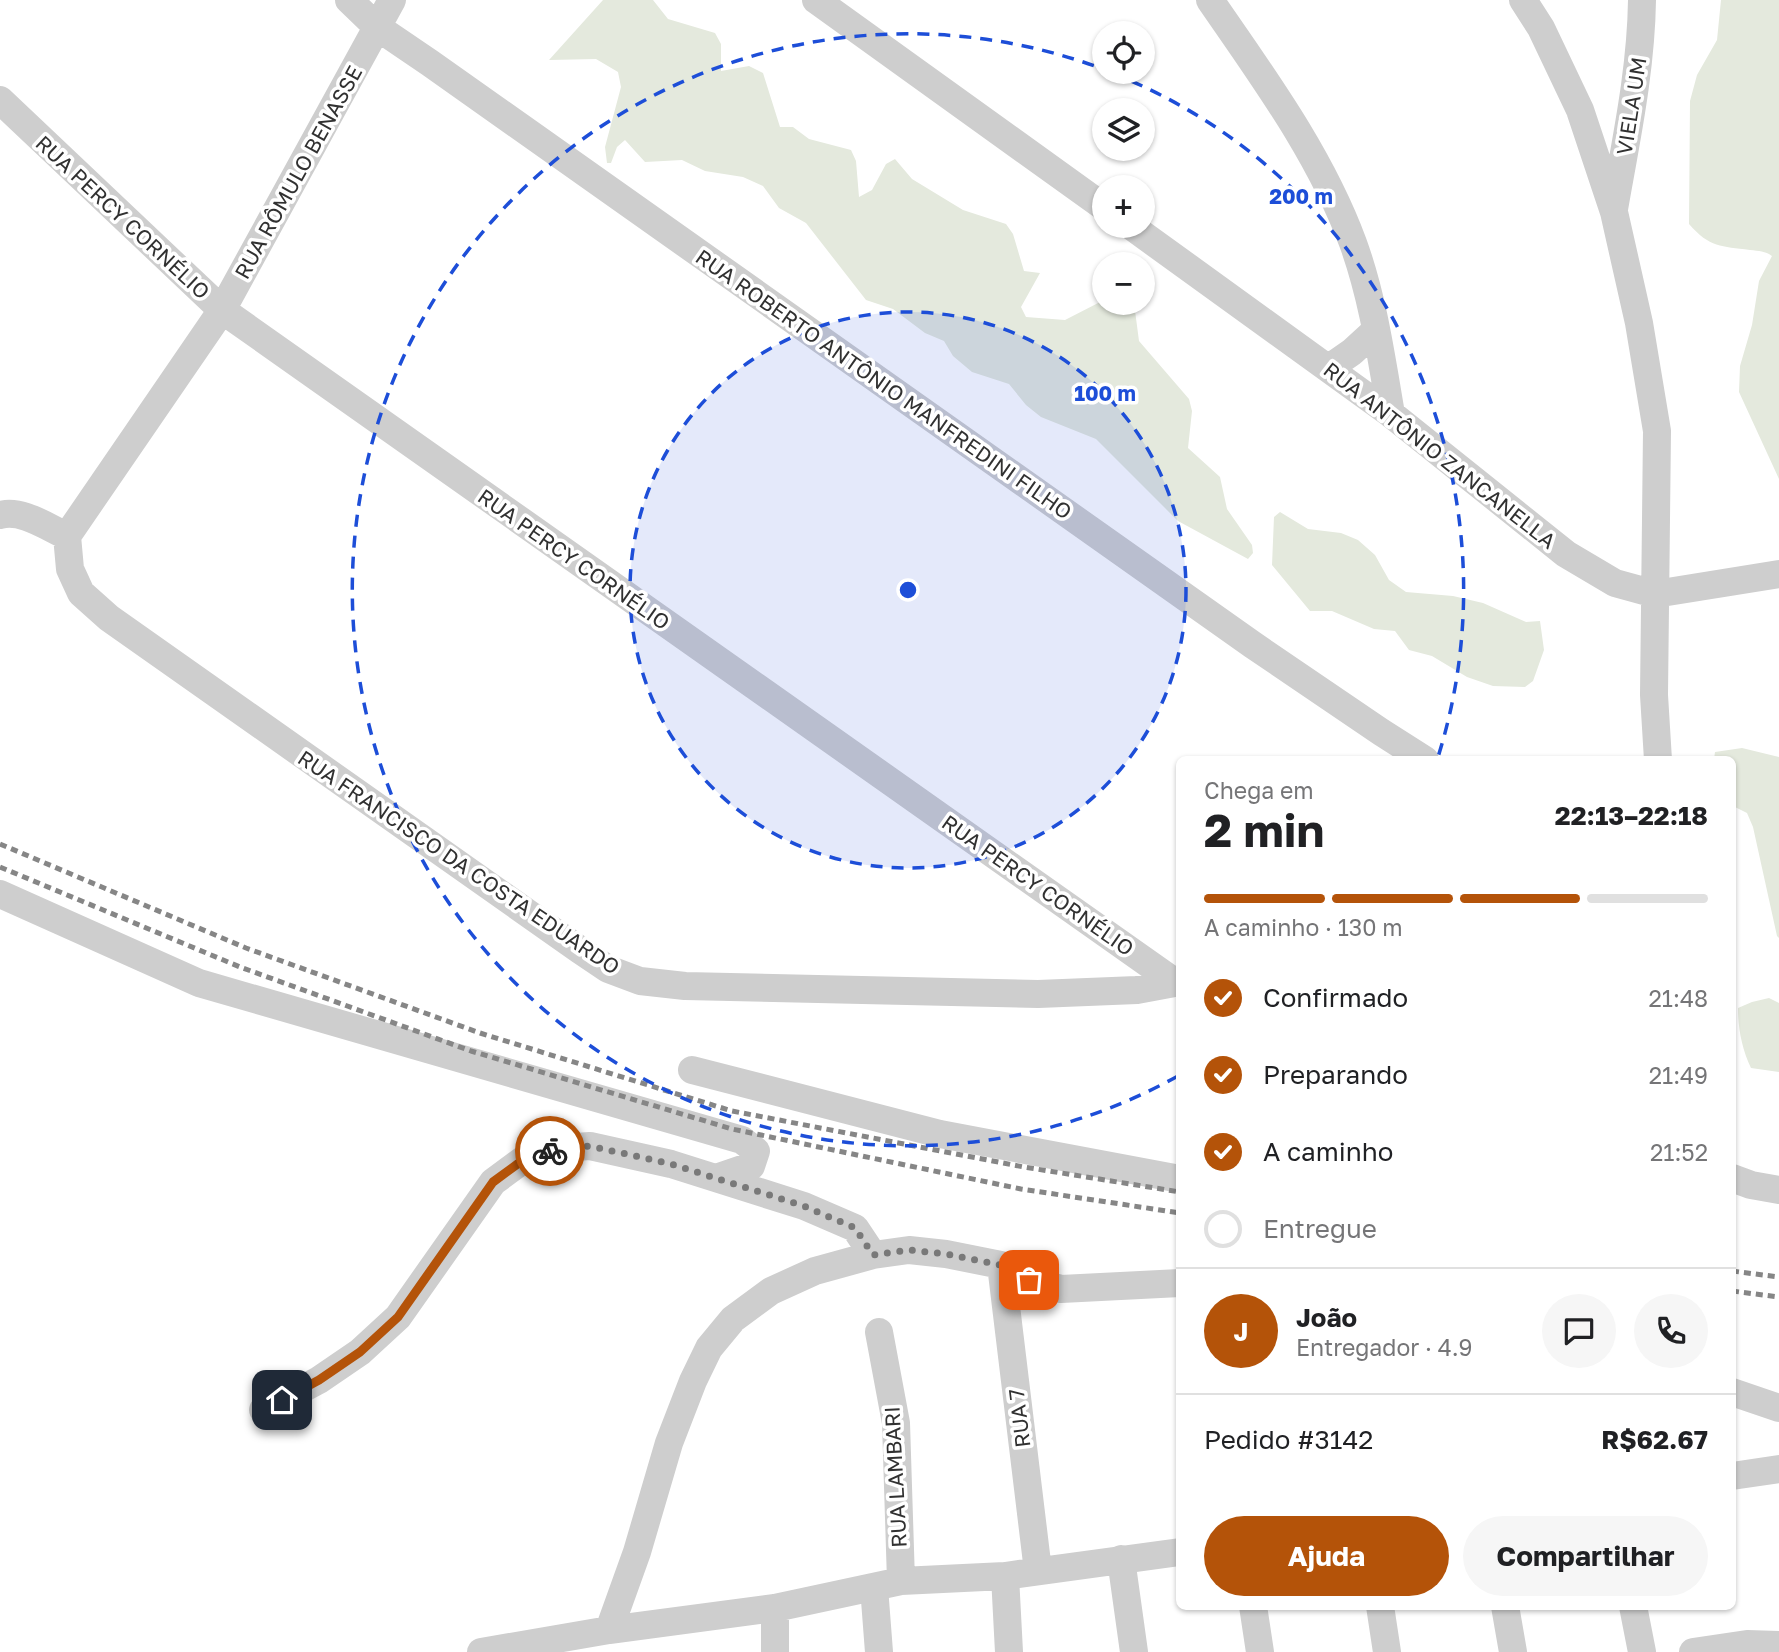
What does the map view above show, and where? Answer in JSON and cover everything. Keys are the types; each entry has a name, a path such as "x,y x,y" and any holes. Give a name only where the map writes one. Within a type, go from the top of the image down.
{"street":[{"name":"RUA ROBERTO ANTÔNIO MANFREDINI FILHO","path":"349,0 377,27 1241,637 1419,756"},
{"name":"RUA RÔMULO BENASSE","path":"67,536 222,310 392,0"},
{"path":"816,0 1092,198"},
{"path":"1210,0 1292,120 1335,199 1353,243 1369,295 1391,414"},
{"path":"1523,0 1541,28 1580,110 1614,212 1639,323 1657,431 1654,695 1658,756"},
{"name":"VIELA UM","path":"1614,212 1641,40 1642,0"},
{"name":"RUA PERCY CORNÉLIO","path":"0,100 222,310 1176,981"},
{"name":"RUA ANTÔNIO ZANCANELLA","path":"1148,238 1391,414 1566,554 1615,583 1655,594 1779,574"},
{"path":"1329,368 1376,330"},
{"path":"0,515 19,514 67,536"},
{"name":"RUA FRANCISCO DA COSTA EDUARDO","path":"67,536 70,569 81,593 109,618 608,969 640,981 685,986 1038,994 1137,990 1176,982"},
{"path":"0,894 198,983 742,1140 756,1151 751,1166 716,1178"},
{"path":"692,1070 940,1134 1176,1178"},
{"path":"263,1410 319,1380 360,1352 398,1317 493,1182 527,1157 560,1148 590,1146 671,1164 804,1206 855,1228 873,1255"},
{"path":"1736,1179 1779,1190"},
{"path":"609,1630 693,1381 709,1348 733,1319 771,1291 815,1271 873,1255 909,1250 1001,1265 1029,1280 1061,1289 1176,1283"},
{"name":"RUA 7","path":"1001,1265 1038,1571"},
{"name":"RUA LAMBARI","path":"878,1332 895,1423 888,1584 878,1652"},
{"path":"1736,1393 1779,1408"},
{"path":"1736,1475 1779,1469"},
{"path":"481,1652 609,1630 775,1608 888,1584 1005,1576 1176,1552"},
{"path":"1121,1559 1134,1652"},
{"path":"1005,1576 1009,1652"},
{"path":"775,1608 775,1652"},
{"path":"1254,1610 1260,1652"},
{"path":"1381,1610 1387,1652"},
{"path":"1506,1610 1513,1652"},
{"path":"1634,1610 1642,1652"},
{"path":"1693,1652 1747,1644 1779,1645"}],"shaded area":[{"path":"603,0 653,0 668,19 715,33 721,44 721,71 749,66 763,73 780,127 793,127 809,139 851,150 856,161 859,197 872,190 886,164 895,159 912,179 963,210 1006,224 1013,234 1024,271 1040,273 1021,307 1026,317 1065,320 1092,306 1092,315 1136,315 1139,341 1189,399 1192,411 1188,448 1220,477 1227,509 1252,545 1253,553 1248,559 1178,521 1096,439 1041,417 1026,405 1009,384 972,372 953,356 944,341 925,333 893,309 866,300 806,223 779,208 763,186 743,177 705,171 682,160 645,162 625,140 617,147 611,163 607,163 605,147 621,87 618,72 596,59 549,60"},
{"path":"1721,0 1779,0 1779,479 1739,392 1740,366 1752,325 1759,281 1772,256 1762,251 1731,248 1710,242 1689,224 1690,101 1697,75 1717,40"},
{"path":"1280,512 1308,529 1341,533 1358,540 1375,555 1389,580 1406,592 1453,596 1483,603 1526,622 1540,621 1544,650 1533,681 1525,687 1493,686 1467,677 1432,656 1409,650 1395,631 1374,629 1332,611 1310,611 1272,565 1274,517"},
{"path":"1742,748 1779,757 1779,938 1753,827 1747,813 1736,808 1736,756 1714,756 1715,752"},
{"path":"1769,998 1779,1003 1779,1072 1751,1068 1740,1031 1738,1008"}],"railway":[{"path":"0,844 246,948 480,1033 732,1111 1024,1167 1176,1191"},
{"path":"0,867 240,967 471,1051 732,1129 1021,1189 1176,1212"},
{"path":"1736,1272 1779,1277"},
{"path":"1736,1292 1779,1297"}],"way so far":[{"path":"550,1151 590,1146 671,1164 804,1206 855,1228 873,1255 909,1250 946,1254 1001,1265 1029,1280"}],"route":[{"path":"282,1400 319,1380 360,1352 398,1317 493,1182 527,1157 550,1151"}]}
